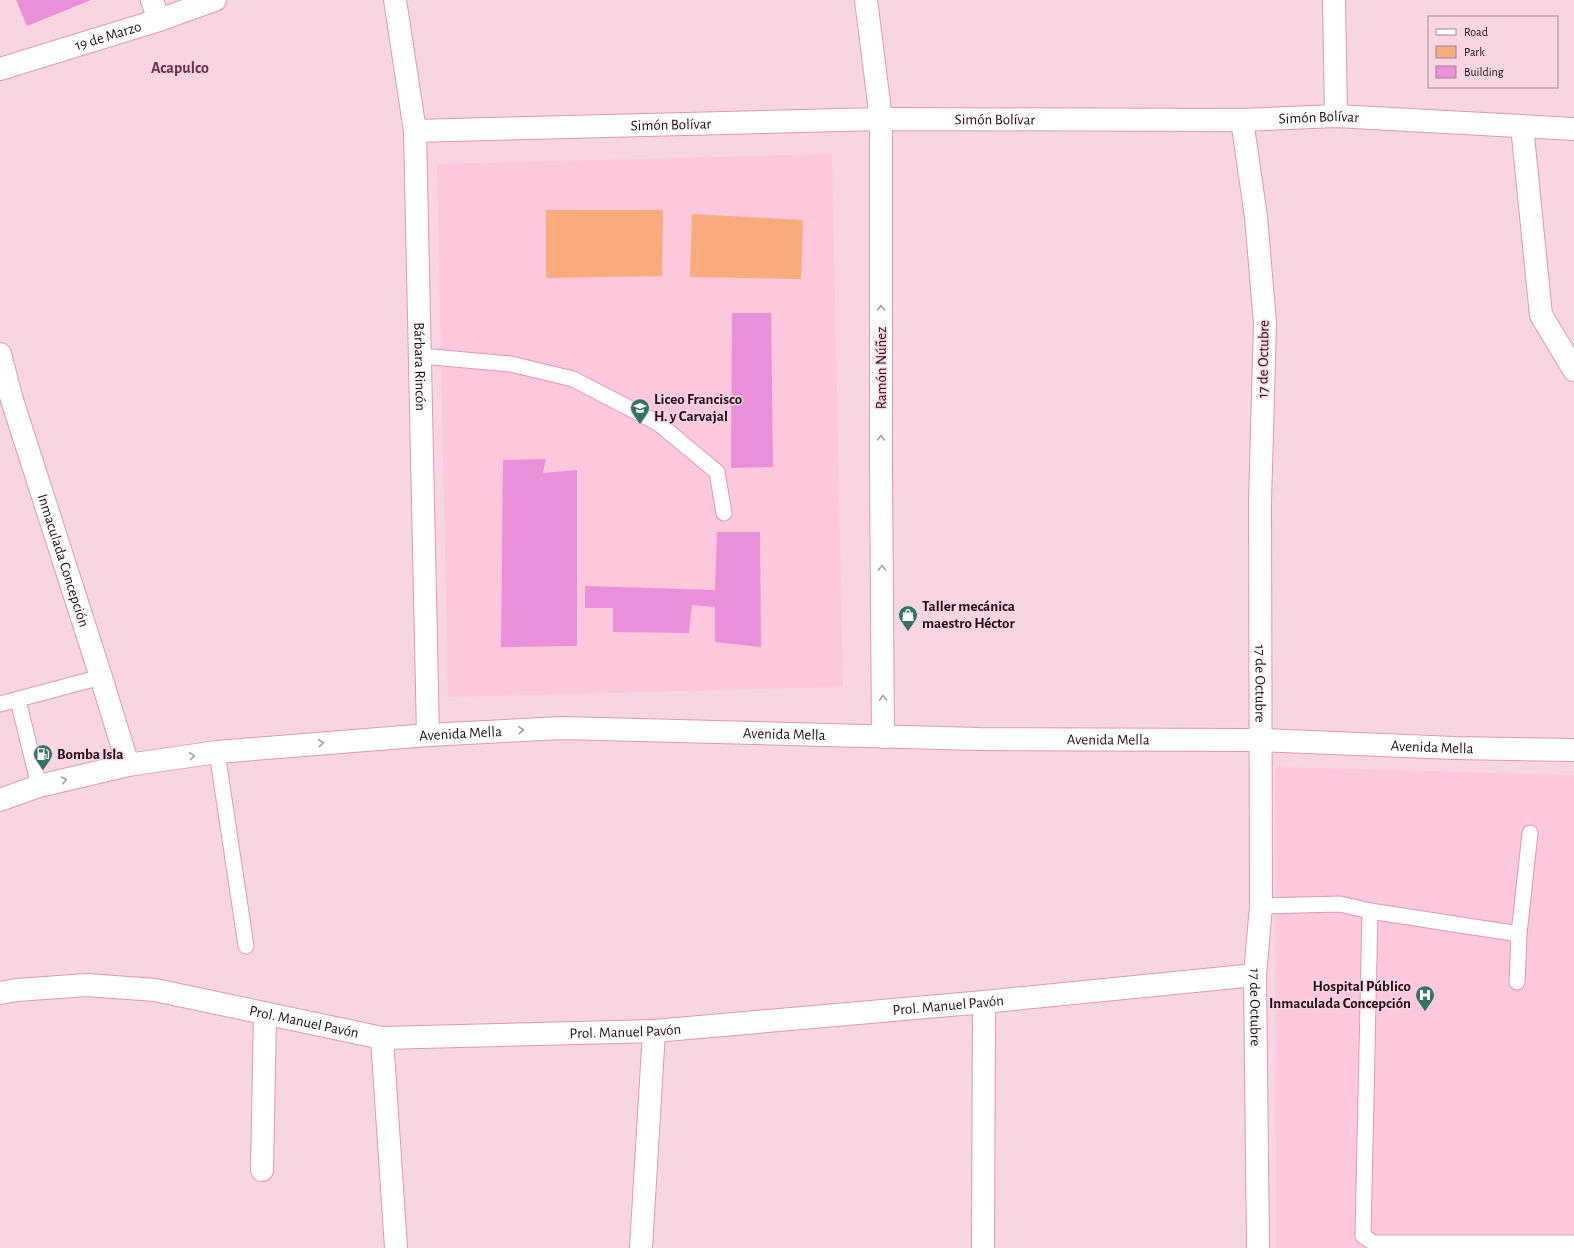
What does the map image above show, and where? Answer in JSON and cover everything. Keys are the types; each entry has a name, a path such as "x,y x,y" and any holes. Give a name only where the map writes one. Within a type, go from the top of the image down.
{"street":[{"name":"19 de Marzo","path":"0,69 155,10 215,0"},
{"name":"Bárbara Rincón","path":"395,0 415,131 428,735"},
{"name":"Ramón Núñez","path":"866,0 881,119 883,737"},
{"path":"1334,0 1336,116"},
{"name":"Simón Bolívar","path":"415,131 881,119 1242,120 1336,116 1574,129"},
{"name":"17 de Octubre","path":"1242,120 1256,217 1264,323 1260,502 1261,906 1255,975 1258,1248"},
{"path":"1522,126 1541,315 1574,370"},
{"name":"Inmaculada Concepción","path":"0,354 12,400 102,677 128,765"},
{"name":"Avenida Mella","path":"0,800 40,786 128,765 217,752 428,735 562,728 979,739 1261,740 1454,748 1574,750"},
{"name":"Prol. Manuel Pavón","path":"0,993 17,990 87,985 155,990 382,1038 654,1031 984,1002 1255,975"},
{"path":"983,1248 984,1002"},
{"path":"262,1170 265,1014"},
{"path":"641,1248 654,1031"},
{"path":"382,1038 396,1248"}],"lane":[{"path":"421,356 511,364 573,379 658,423 716,472 724,513"},
{"path":"0,704 102,677"},
{"path":"18,700 40,786"},
{"path":"217,752 246,946"},
{"path":"1517,982 1519,934 1530,833"},
{"path":"1261,906 1340,904 1370,911 1519,934"},
{"path":"1370,911 1363,1236 1374,1243 1574,1243"}],"shaded area":[{"name":"Liceo Francisco H. y Carvajal","path":"832,154 843,687 448,697 437,164"},
{"name":"Hospital Público Inmaculada Concepción","path":"1275,767 1574,775 1574,1248 1276,1248"}],"green space":[{"path":"546,210 663,210 662,276 546,278"},
{"path":"692,214 803,220 801,279 690,277"}],"building":[{"path":"16,0 91,0 27,26"},
{"path":"732,313 771,313 773,467 731,468"},
{"path":"546,459 543,473 577,470 577,646 501,647 503,460"},
{"path":"717,532 760,532 761,647 715,642 715,607 692,605 689,633 613,632 613,608 585,608 585,586 715,590"}],"place":[{"name":"Liceo Francisco H. y Carvajal","path":"640,425"},
{"name":"Taller mecánica maestro Héctor","path":"908,632"},
{"name":"Bomba Isla","path":"43,771"},
{"name":"Hospital Público Inmaculada Concepción","path":"1425,1012"}],"district":[{"name":"Acapulco","path":"180,67"}]}
